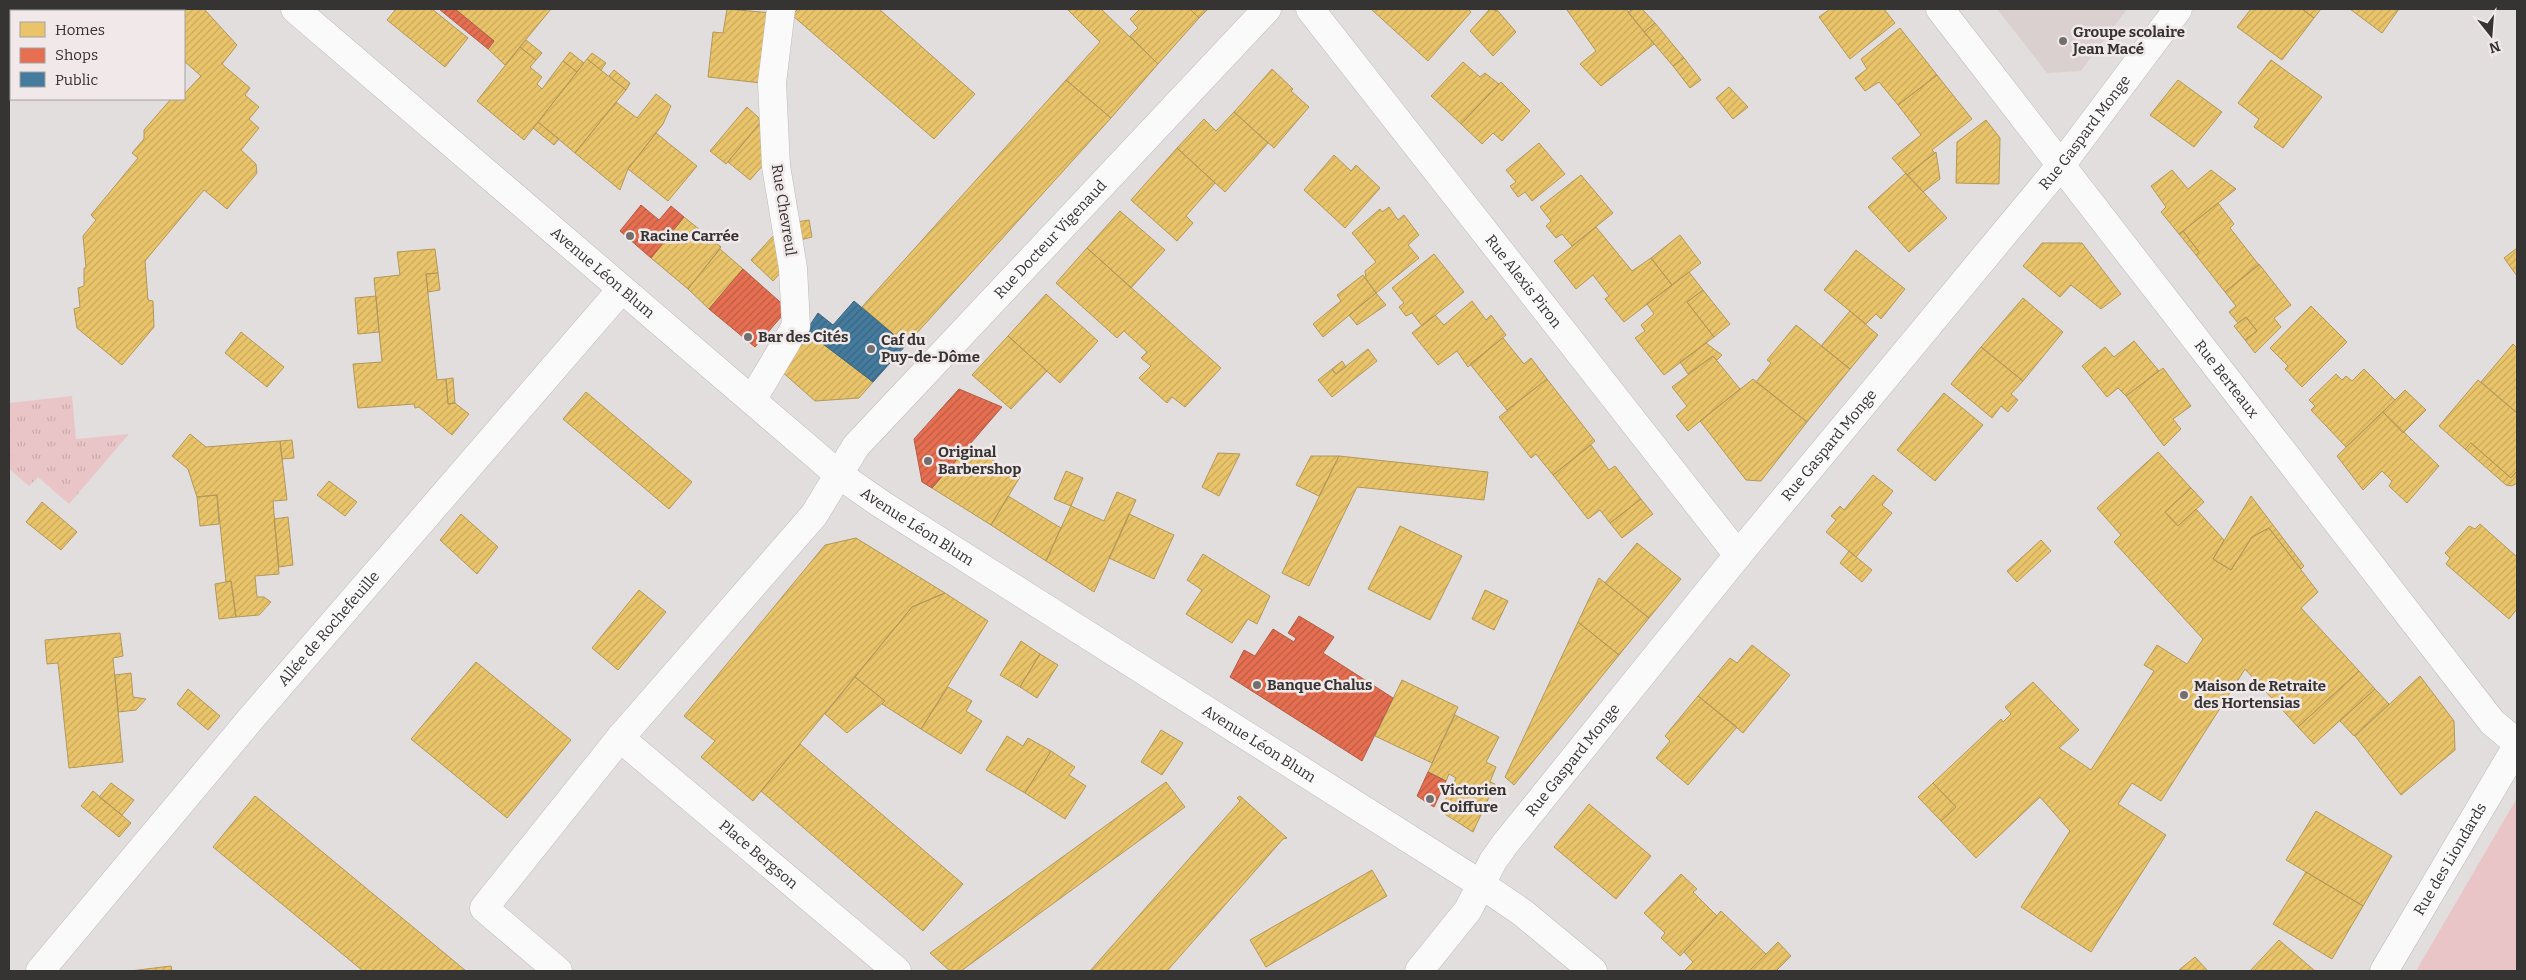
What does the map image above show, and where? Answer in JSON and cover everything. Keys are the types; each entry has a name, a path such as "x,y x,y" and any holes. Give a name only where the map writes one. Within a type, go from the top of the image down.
{"street":[{"name":"Avenue Léon Blum","path":"295,9 838,474 881,504 1482,885 1531,920 1593,971"},
{"name":"Rue Chevreul","path":"752,400 796,326 793,268 776,166 774,129 772,83 781,9"},
{"name":"Rue Docteur Vigenaud","path":"838,474 856,446 1267,9"},
{"name":"Rue Alexis Piron","path":"1310,9 1738,554"},
{"name":"Rue Berteaux","path":"1940,9 2492,722 2517,744"},
{"name":"Rue Gaspard Monge","path":"1419,971 1468,910 1493,861 1505,844 1738,554 2061,165 2178,9"},
{"name":"Allée de Rochefeuille","path":"40,971 260,708 621,290"},
{"path":"558,971 484,908 620,738 814,515 838,474"},
{"name":"Place Bergson","path":"620,738 896,971"},
{"name":"Rue des Liondards","path":"2384,971 2517,744"}],"shaded area":[{"name":"Groupe scolaire Jean Macé","path":"1997,9 2127,9 2081,71 2047,73"}],"green space":[{"path":"72,396 76,439 129,434 69,504 38,477 29,486 9,469 9,403"},
{"path":"2517,798 2517,971 2416,971"}],"building: Homes":[{"path":"9,9 36,9 10,10 9,13"},
{"path":"108,9 204,9 237,45 222,64 250,88 245,95 259,107 249,119 259,128 241,150 256,164 257,173 227,209 204,190 145,261 148,300 153,301 154,327 122,365 77,328 74,309 80,307 78,288 84,286 84,268 86,268 83,236 96,220 91,215 138,158 132,153 144,139 144,130 170,100 185,100 185,93 201,76 185,62 185,10"},
{"path":"396,9 432,9 468,38 445,67 387,20"},
{"path":"455,9 551,9 505,65 488,49 494,41"},
{"path":"727,9 772,13 761,83 708,77 713,32 723,33"},
{"path":"798,9 879,9 975,94 934,139 792,15"},
{"path":"1067,9 1101,9 1158,64 1111,118 1066,80 1100,42"},
{"path":"1140,9 1190,9 1199,18 1158,64 1130,36 1138,28 1130,19"},
{"path":"1190,9 1208,9 1199,18"},
{"path":"1371,9 1468,9 1471,12 1428,61"},
{"path":"1490,9 1498,11 1516,32 1493,56 1470,31"},
{"path":"1626,9 1654,44 1601,86 1580,64 1596,51 1567,10"},
{"path":"1633,9 1642,9 1655,23 1644,32 1628,12"},
{"path":"1830,9 1884,9 1895,23 1850,59 1819,17"},
{"path":"2251,9 2302,9 2314,18 2282,60 2237,27"},
{"path":"2302,9 2321,9 2314,18"},
{"path":"2350,9 2399,9 2382,33"},
{"path":"1655,23 1684,58 1673,66 1644,32"},
{"path":"1900,28 1937,75 1898,105 1879,82 1865,91 1855,78 1867,69 1861,59"},
{"path":"526,40 542,53 536,60 520,47"},
{"path":"520,47 536,60 530,67 542,77 537,84 542,89 563,61 577,72 524,140 477,101"},
{"path":"570,52 584,63 577,72 563,61"},
{"path":"592,53 606,63 601,70 587,59"},
{"path":"1684,58 1701,80 1690,88 1673,66"},
{"path":"587,59 626,90 575,153 538,122"},
{"path":"2271,60 2322,97 2283,148 2254,127 2259,119 2238,103"},
{"path":"1463,62 1480,77 1485,73 1499,84 1461,124 1431,96"},
{"path":"1272,69 1293,89 1291,91 1309,107 1274,148 1234,112"},
{"path":"614,70 630,83 626,90 609,76"},
{"path":"1937,75 1972,119 1932,150 1935,153 1907,175 1892,158 1921,135 1898,105"},
{"path":"1066,80 1111,118 906,345 862,307"},
{"path":"2178,80 2222,112 2194,147 2150,115"},
{"path":"1501,82 1530,111 1502,141 1493,133 1482,144 1461,124"},
{"path":"1729,87 1748,107 1733,119 1716,98"},
{"path":"656,94 671,106 663,124 628,169 620,190 575,153 616,102 637,118"},
{"path":"747,107 759,118 760,123 726,164 710,151"},
{"path":"1234,112 1268,143 1225,192 1177,148 1204,119 1216,131"},
{"path":"1986,120 2000,138 1999,184 1956,183 1957,142"},
{"path":"538,122 559,139 554,145 533,128"},
{"path":"760,123 764,164 750,180 728,162"},
{"path":"656,133 697,166 668,201 628,169"},
{"path":"1539,143 1565,174 1532,201 1525,192 1518,197 1510,186 1516,182 1506,170"},
{"path":"1177,148 1215,183 1186,216 1193,223 1177,241 1131,200"},
{"path":"1936,152 1940,179 1923,192 1907,175"},
{"path":"1334,155 1351,171 1356,165 1380,188 1345,228 1304,190"},
{"path":"2172,170 2188,189 2211,170 2236,189 2179,234 2161,212 2166,207 2151,186"},
{"path":"1906,173 1947,218 1909,252 1868,207"},
{"path":"1581,175 1613,213 1572,246 1562,234 1556,238 1546,226 1551,221 1540,207"},
{"path":"2218,203 2234,224 2230,228 2259,265 2225,292 2196,255 2199,252 2183,231"},
{"path":"1389,207 1398,220 1404,215 1419,235 1408,245 1419,258 1376,293 1366,279 1365,271 1376,262 1352,233 1380,209 1382,212"},
{"path":"1120,211 1165,250 1131,288 1087,248"},
{"path":"684,217 721,247 688,289 651,258"},
{"path":"809,220 812,237 800,240 797,222"},
{"path":"1596,227 1632,271 1651,258 1672,285 1624,322 1605,299 1609,296 1593,275 1576,289 1554,261"},
{"path":"2183,231 2199,252 2196,255 2179,234"},
{"path":"775,234 782,271 773,281 751,260"},
{"path":"1680,235 1701,263 1672,285 1651,258"},
{"path":"2042,243 2082,243 2121,294 2101,309 2071,285 2060,297 2023,266"},
{"path":"1087,248 1221,368 1185,407 1172,397 1167,403 1139,378 1151,366 1141,358 1147,352 1124,331 1117,338 1056,283"},
{"path":"2517,248 2517,276 2504,258"},
{"path":"435,249 438,273 426,274 437,380 446,379 448,404 455,403 469,414 452,435 419,407 415,408 414,404 358,408 353,364 382,362 374,278 400,275 397,252"},
{"path":"720,249 743,269 709,309 688,289"},
{"path":"1856,250 1905,289 1881,319 1876,314 1866,324 1824,290"},
{"path":"1434,254 1464,292 1422,326 1412,313 1406,316 1399,307 1404,303 1392,288"},
{"path":"2259,264 2291,305 2274,318 2281,327 2255,353 2245,340 2257,331 2246,317 2238,323 2229,312 2236,306 2225,292"},
{"path":"1689,272 1703,290 1687,302 1714,337 1664,375 1635,338 1645,331 1641,325 1654,314 1647,304"},
{"path":"438,273 440,290 428,292 426,274"},
{"path":"1363,275 1376,293 1323,337 1313,324 1341,301 1337,295"},
{"path":"1703,290 1730,324 1714,337 1687,302"},
{"path":"1376,293 1386,305 1357,325 1349,315"},
{"path":"1046,294 1098,341 1060,383 1008,336"},
{"path":"376,296 379,332 358,334 355,298"},
{"path":"2023,298 2063,332 2023,381 1981,347"},
{"path":"1472,301 1486,320 1491,315 1506,335 1468,367 1457,351 1438,365 1412,333 1435,315 1444,325"},
{"path":"2311,306 2347,342 2302,387 2285,369 2288,366 2270,348"},
{"path":"1850,311 1878,335 1850,369 1821,346"},
{"path":"2246,317 2257,331 2245,340 2234,326"},
{"path":"1796,325 1850,369 1807,422 1756,382 1771,363 1767,360"},
{"path":"806,331 873,382 859,398 815,401 780,370"},
{"path":"241,332 284,367 267,387 225,353"},
{"path":"1008,336 1047,371 1011,409 972,375"},
{"path":"1503,338 1524,364 1531,358 1547,379 1507,410 1470,364"},
{"path":"2134,341 2159,371 2126,396 2118,388 2107,397 2082,366 2105,347 2114,357"},
{"path":"1706,343 1722,355 1717,360 1713,356 1688,374 1680,362"},
{"path":"2513,344 2517,348 2517,413 2481,382"},
{"path":"1981,347 2023,381 2011,394 2018,400 2008,412 2001,406 1992,418 1951,384"},
{"path":"1368,349 1377,361 1332,397 1318,380 1332,369 1336,374"},
{"path":"1713,356 1740,389 1688,431 1676,416 1687,406 1672,387"},
{"path":"1342,361 1346,367 1336,374 1332,369"},
{"path":"2163,368 2191,406 2173,419 2181,429 2164,446 2126,396"},
{"path":"2364,369 2395,400 2346,447 2311,410 2315,406 2309,400 2336,374 2342,380 2346,376 2352,381"},
{"path":"453,378 455,403 448,404 446,379"},
{"path":"1547,379 1595,441 1553,475 1536,454 1531,458 1499,417"},
{"path":"1753,379 1807,422 1761,481 1746,480 1700,421"},
{"path":"2478,380 2517,413 2517,471 2511,478 2471,443 2465,449 2439,426"},
{"path":"2405,390 2426,410 2403,433 2383,412"},
{"path":"586,392 692,482 669,509 563,419"},
{"path":"1944,393 1983,425 1935,481 1897,450"},
{"path":"2383,412 2439,466 2407,503 2389,486 2392,481 2382,471 2363,490 2337,456"},
{"path":"190,434 206,447 280,441 287,500 273,501 279,574 255,576 257,597 264,597 271,602 259,615 236,617 231,581 226,582 217,495 197,497 188,469 172,456"},
{"path":"292,440 294,458 282,459 280,441"},
{"path":"2471,443 2511,478 2517,471 2517,483 2512,486 2506,485 2465,449"},
{"path":"969,445 1020,477 991,525 932,488"},
{"path":"1591,445 1609,470 1615,466 1641,499 1610,523 1600,510 1588,519 1553,475"},
{"name":"Maison de Retraite des Hortensias","path":"2158,452 2191,488 2165,512 2178,526 2196,509 2224,540 2213,559 2231,570 2252,537 2269,528 2318,592 2301,608 2359,671 2298,727 2245,669 2161,801 2132,783 2118,804 2166,835 2091,952 2021,907 2070,831 2040,797 1976,858 1941,821 1956,807 1933,783 2001,719 2003,722 2011,714 2005,707 2033,682 2079,730 2059,748 2091,770 2154,671 2144,665 2157,645 2187,664 2203,639 2114,542 2121,535 2097,508"},
{"path":"1218,453 1240,454 1219,496 1202,487"},
{"path":"1311,456 1339,456 1319,496 1296,485"},
{"path":"1339,456 1488,472 1484,500 1357,487 1309,586 1282,573"},
{"path":"1066,471 1083,478 1071,506 1054,499"},
{"path":"1873,475 1893,491 1882,505 1892,513 1856,557 1826,532 1836,520 1831,516 1840,506 1844,510"},
{"path":"329,481 357,502 345,516 317,495"},
{"path":"2191,488 2204,502 2178,526 2165,512"},
{"path":"1117,492 1136,500 1094,592 1046,561 1071,506 1104,521"},
{"path":"217,495 219,524 200,526 197,497"},
{"path":"1008,496 1061,528 1046,561 991,525"},
{"path":"2251,496 2304,566 2301,569 2269,528 2252,537 2231,570 2213,559"},
{"path":"1641,499 1653,514 1622,538 1610,523"},
{"path":"42,502 77,532 61,550 26,522"},
{"path":"461,514 498,547 477,574 440,540"},
{"path":"1129,514 1174,535 1154,579 1109,558"},
{"path":"288,517 293,565 279,567 274,519"},
{"path":"2480,524 2517,557 2517,609 2509,619 2446,564 2450,558 2445,553 2469,526 2475,529"},
{"path":"1400,526 1462,556 1430,620 1368,589"},
{"path":"856,538 945,593 912,607 753,801 701,757 715,741 684,716 825,545"},
{"path":"2041,540 2051,551 2017,582 2007,571"},
{"path":"1637,543 1681,579 1649,618 1605,583"},
{"path":"1849,551 1872,570 1862,582 1840,563"},
{"path":"1203,554 1270,596 1257,624 1248,619 1232,643 1186,614 1202,590 1187,580"},
{"path":"1599,578 1649,618 1619,655 1578,622"},
{"path":"231,581 236,617 219,619 215,584"},
{"path":"639,590 666,612 618,670 592,648"},
{"path":"1485,590 1508,601 1494,630 1472,619"},
{"path":"945,593 988,621 921,729 882,704 885,701 855,677 912,607"},
{"path":"1578,622 1619,655 1514,785 1505,777"},
{"path":"120,633 123,656 113,658 123,762 69,768 58,663 47,664 45,640"},
{"path":"1021,641 1040,654 1020,687 1000,675"},
{"path":"1752,645 1790,675 1743,733 1698,696 1730,658 1737,663"},
{"path":"1040,654 1058,665 1037,698 1020,687"},
{"path":"476,662 571,740 507,818 411,739"},
{"path":"2359,671 2375,689 2314,744 2298,727"},
{"path":"131,673 133,697 146,699 136,710 118,712 115,675"},
{"path":"2420,676 2454,721 2455,750 2401,795 2355,736"},
{"path":"855,677 885,701 847,733 825,714"},
{"path":"1402,680 1458,707 1432,763 1375,736"},
{"path":"948,687 972,701 966,711 982,721 961,754 921,729"},
{"path":"188,689 220,716 208,730 177,704"},
{"path":"2375,689 2389,704 2354,736 2340,721"},
{"path":"1698,696 1737,727 1688,785 1656,758 1670,741 1665,736"},
{"path":"1455,715 1499,737 1486,762 1496,767 1490,782 1495,784 1473,832 1440,811 1456,778 1449,774 1446,781 1428,772"},
{"path":"1161,730 1183,743 1162,775 1141,762"},
{"path":"1007,736 1023,746 1028,738 1051,751 1025,793 986,770"},
{"path":"800,744 963,884 923,931 761,791"},
{"path":"1051,751 1075,767 1069,775 1086,786 1065,819 1025,793"},
{"path":"1166,782 1185,807 961,971 950,971 930,953"},
{"path":"111,783 134,800 122,815 99,797"},
{"path":"1933,783 1956,807 1941,821 1918,797"},
{"path":"93,791 131,823 119,837 81,806"},
{"path":"255,796 466,971 363,971 213,847"},
{"path":"1240,796 1287,838 1283,839 1167,971 1090,971 1240,801 1237,798"},
{"path":"1589,804 1651,856 1616,899 1554,847"},
{"path":"2316,811 2392,856 2363,906 2286,860"},
{"path":"1372,870 1387,896 1266,967 1250,940"},
{"path":"2306,872 2363,906 2332,959 2273,924"},
{"path":"1681,874 1697,889 1693,892 1717,916 1680,956 1661,938 1665,933 1644,913"},
{"path":"1721,911 1766,954 1749,971 1684,971 1693,962 1684,952"},
{"path":"2279,940 2315,971 2250,971"},
{"path":"1778,942 1791,956 1776,971 1749,971"},
{"path":"2195,957 2208,971 2179,970"},
{"path":"171,966 172,971 130,971"}],"building: Shops":[{"path":"439,9 455,9 494,41 488,49"},
{"path":"641,205 659,220 671,206 684,217 651,258 620,231"},
{"path":"743,269 788,309 755,347 709,309"},
{"path":"959,389 1002,407 932,488 922,482 914,439"},
{"path":"1299,616 1334,637 1323,653 1393,698 1362,761 1230,677 1244,650 1255,656 1273,629 1294,642 1296,638 1288,633"},
{"path":"1428,772 1446,781 1434,807 1417,796"}],"building: Public":[{"path":"854,301 906,345 873,382 806,331 818,313 833,325"}],"place":[{"name":"Groupe scolaire Jean Macé","path":"2063,41"},
{"name":"Racine Carrée","path":"630,236"},
{"name":"Bar des Cités","path":"748,337"},
{"name":"Caf du Puy-de-Dôme","path":"871,349"},
{"name":"Original Barbershop","path":"928,461"},
{"name":"Banque Chalus","path":"1257,685"},
{"name":"Maison de Retraite des Hortensias","path":"2184,695"},
{"name":"Victorien Coiffure","path":"1430,799"}]}
